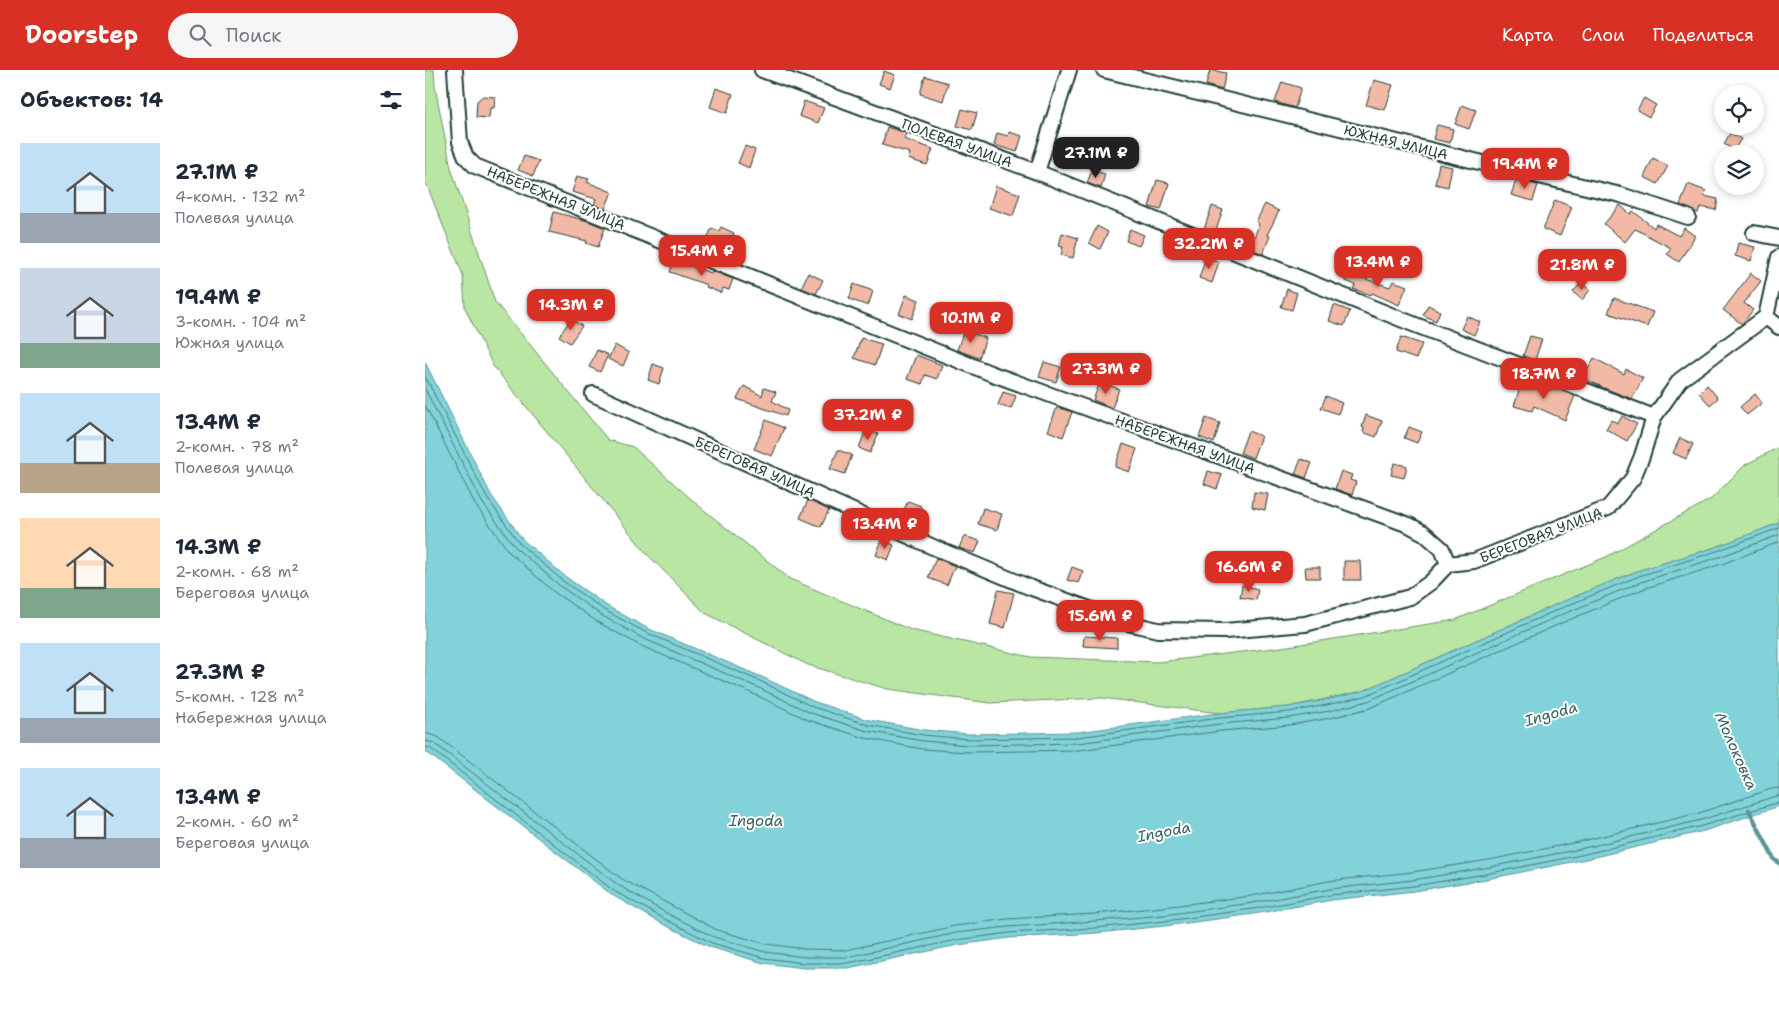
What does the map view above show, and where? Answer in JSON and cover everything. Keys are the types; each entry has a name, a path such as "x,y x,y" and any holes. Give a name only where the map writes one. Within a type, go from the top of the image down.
{"street":[{"name":"НАБЕРЕЖНАЯ УЛИЦА","path":"455,70 460,142 466,157 475,166 991,373 1409,525 1424,533 1442,549 1447,564"},
{"name":"ПОЛЕВАЯ УЛИЦА","path":"762,70 1037,172 1413,324 1654,417"},
{"path":"1037,172 1069,70"},
{"name":"ЮЖНАЯ УЛИЦА","path":"1104,70 1487,164 1621,194 1688,217"},
{"path":"1754,233 1779,238"},
{"path":"1779,257 1766,317 1779,327"},
{"name":"БЕРЕГОВАЯ УЛИЦА","path":"593,394 968,562 1029,587 1127,623 1158,630 1225,631 1305,624 1410,597 1431,582 1447,564 1474,561 1608,508 1633,478 1654,417 1680,380 1766,317"}],"green space":[{"path":"425,70 434,70 435,87 451,168 495,302 608,440 633,447 699,506 790,579 911,630 1031,657 1158,662 1282,647 1455,620 1606,557 1711,499 1745,465 1779,447 1779,523 1716,547 1637,571 1557,604 1363,691 1288,707 1219,713 1102,698 990,703 887,689 808,665 705,613 648,555 493,366 465,308 463,275 425,181"}],"water":[{"name":"Ingoda","path":"425,362 491,495 523,540 566,577 607,606 647,628 815,702 869,720 924,730 968,734 1078,732 1219,713 1288,707 1326,700 1363,691 1557,604 1637,571 1716,547 1779,523 1779,806 1704,831 1582,860 1492,878 1414,891 1332,900 1254,914 1165,926 1097,933 1009,938 958,945 848,968 804,968 763,963 710,947 661,923 612,895 425,751"}],"building":[{"path":"1210,70 1226,73 1222,90 1206,85"},
{"path":"884,71 895,75 890,88 879,84"},
{"path":"925,76 948,83 943,101 920,94"},
{"path":"1374,80 1393,85 1385,110 1366,105"},
{"path":"1282,82 1301,88 1295,108 1275,102"},
{"path":"716,88 733,94 727,113 710,107"},
{"path":"483,96 495,97 494,108 490,108 489,118 476,117 477,101"},
{"path":"1644,98 1656,105 1649,117 1637,110"},
{"path":"804,101 824,108 818,123 799,116"},
{"path":"1462,105 1476,110 1469,129 1455,124"},
{"path":"962,109 977,113 972,130 957,126"},
{"path":"1437,125 1453,129 1450,143 1433,139"},
{"path":"887,127 906,133 904,139 933,149 927,165 908,159 910,153 882,145"},
{"path":"1009,132 1022,136 1017,152 994,145 997,133 1008,136"},
{"path":"1729,135 1741,139 1737,145 1724,144"},
{"path":"745,146 755,150 749,168 738,163"},
{"path":"524,156 539,161 533,176 518,170"},
{"path":"1653,158 1668,166 1658,184 1644,177"},
{"path":"1439,164 1452,167 1448,187 1435,184"},
{"path":"1092,170 1105,174 1101,188 1087,183"},
{"path":"577,176 589,179 587,182 612,192 605,209 594,205 596,199 572,192"},
{"path":"1157,180 1169,183 1161,210 1149,207"},
{"path":"1516,180 1538,185 1533,201 1511,195"},
{"path":"1688,184 1706,191 1704,196 1718,199 1716,210 1700,207 1698,213 1680,205"},
{"path":"996,186 1020,194 1013,216 989,208"},
{"path":"1555,200 1572,207 1560,236 1543,229"},
{"path":"1265,204 1279,211 1267,235 1270,236 1263,254 1250,249 1259,224 1256,222"},
{"path":"1620,205 1630,214 1633,211 1654,228 1656,224 1679,236 1684,228 1695,236 1679,262 1667,254 1671,248 1635,229 1625,242 1604,224"},
{"path":"1212,206 1223,210 1215,233 1204,229"},
{"path":"554,212 588,221 605,228 598,247 586,243 587,241 549,232"},
{"path":"1097,226 1108,232 1100,249 1089,243"},
{"path":"721,227 734,233 732,238 739,241 730,259 704,245 712,228 719,231"},
{"path":"1130,229 1144,235 1139,246 1126,241"},
{"path":"1062,233 1078,238 1073,258 1061,255 1063,247 1059,246"},
{"path":"1738,243 1755,247 1751,261 1735,256"},
{"path":"1206,257 1219,262 1212,283 1199,278"},
{"path":"674,260 733,279 729,290 723,288 721,293 706,287 707,285 670,272"},
{"path":"808,273 823,280 816,294 801,288"},
{"path":"1347,273 1390,287 1393,281 1407,286 1399,305 1372,293 1371,295 1353,289 1355,285 1344,280"},
{"path":"1751,273 1761,281 1744,303 1753,310 1742,324 1723,310"},
{"path":"1581,283 1590,290 1582,300 1573,292"},
{"path":"854,284 873,291 868,306 849,299"},
{"path":"1287,289 1297,293 1292,310 1281,307"},
{"path":"574,292 585,304 578,311 566,299"},
{"path":"906,295 919,300 912,319 899,314"},
{"path":"1614,298 1653,312 1647,327 1608,313"},
{"path":"1334,305 1350,311 1344,326 1329,321"},
{"path":"1428,305 1440,311 1436,321 1423,315"},
{"path":"1467,316 1480,322 1474,335 1461,329"},
{"path":"571,319 582,326 570,343 559,336"},
{"path":"964,330 986,338 979,358 957,350"},
{"path":"1530,336 1542,339 1535,360 1523,356"},
{"path":"1401,337 1422,344 1416,359 1396,352"},
{"path":"861,338 882,344 875,365 854,358"},
{"path":"615,345 629,353 623,366 608,359"},
{"path":"597,350 608,355 600,372 589,367"},
{"path":"916,355 942,365 937,379 925,375 922,384 907,379"},
{"path":"1594,358 1624,374 1626,369 1643,378 1632,399 1583,378"},
{"path":"1044,362 1061,367 1056,382 1039,377"},
{"path":"653,364 664,368 659,384 648,380"},
{"path":"1522,381 1552,390 1553,387 1575,396 1565,420 1534,406 1532,411 1514,406"},
{"path":"1100,382 1119,389 1112,408 1093,400"},
{"path":"1707,385 1718,398 1710,405 1699,393"},
{"path":"744,386 762,396 764,388 776,392 772,401 788,410 786,416 737,399"},
{"path":"1003,392 1016,396 1011,409 998,405"},
{"path":"1755,394 1762,403 1747,415 1740,407"},
{"path":"1326,396 1342,403 1338,414 1321,408"},
{"path":"1057,407 1072,412 1063,437 1048,431"},
{"path":"1366,415 1382,421 1376,437 1363,432 1364,428 1362,427"},
{"path":"1622,416 1637,424 1627,441 1606,429 1611,420 1618,423"},
{"path":"1206,418 1220,423 1214,443 1199,437"},
{"path":"766,420 784,428 772,456 754,449"},
{"path":"1409,427 1422,432 1417,443 1404,438"},
{"path":"866,429 878,434 870,453 859,448"},
{"path":"1248,431 1261,436 1253,458 1240,453"},
{"path":"1680,438 1693,444 1686,459 1673,453"},
{"path":"1123,444 1137,449 1129,472 1115,467"},
{"path":"838,450 852,455 845,474 830,469"},
{"path":"1301,459 1312,463 1306,478 1295,474"},
{"path":"1394,463 1407,466 1404,478 1391,475"},
{"path":"1208,471 1222,475 1217,489 1204,484"},
{"path":"1341,471 1352,475 1350,480 1356,482 1352,495 1335,489"},
{"path":"1254,492 1268,494 1265,510 1252,507"},
{"path":"808,500 829,510 821,527 800,518"},
{"path":"908,501 921,506 914,522 901,516"},
{"path":"983,508 1002,514 997,530 978,524"},
{"path":"964,536 980,541 975,553 959,548"},
{"path":"882,540 894,545 888,560 876,555"},
{"path":"936,558 955,566 947,585 928,578"},
{"path":"1344,561 1360,561 1361,580 1344,580"},
{"path":"1072,567 1083,571 1078,583 1067,580"},
{"path":"1305,567 1320,567 1320,578 1306,578"},
{"path":"1242,585 1258,589 1256,600 1240,597"},
{"path":"998,590 1014,593 1005,628 990,624"},
{"path":"1084,636 1117,638 1117,648 1083,646"}],"waterway":[{"name":"Молоковка","path":"1749,810 1774,859 1779,863"}]}
